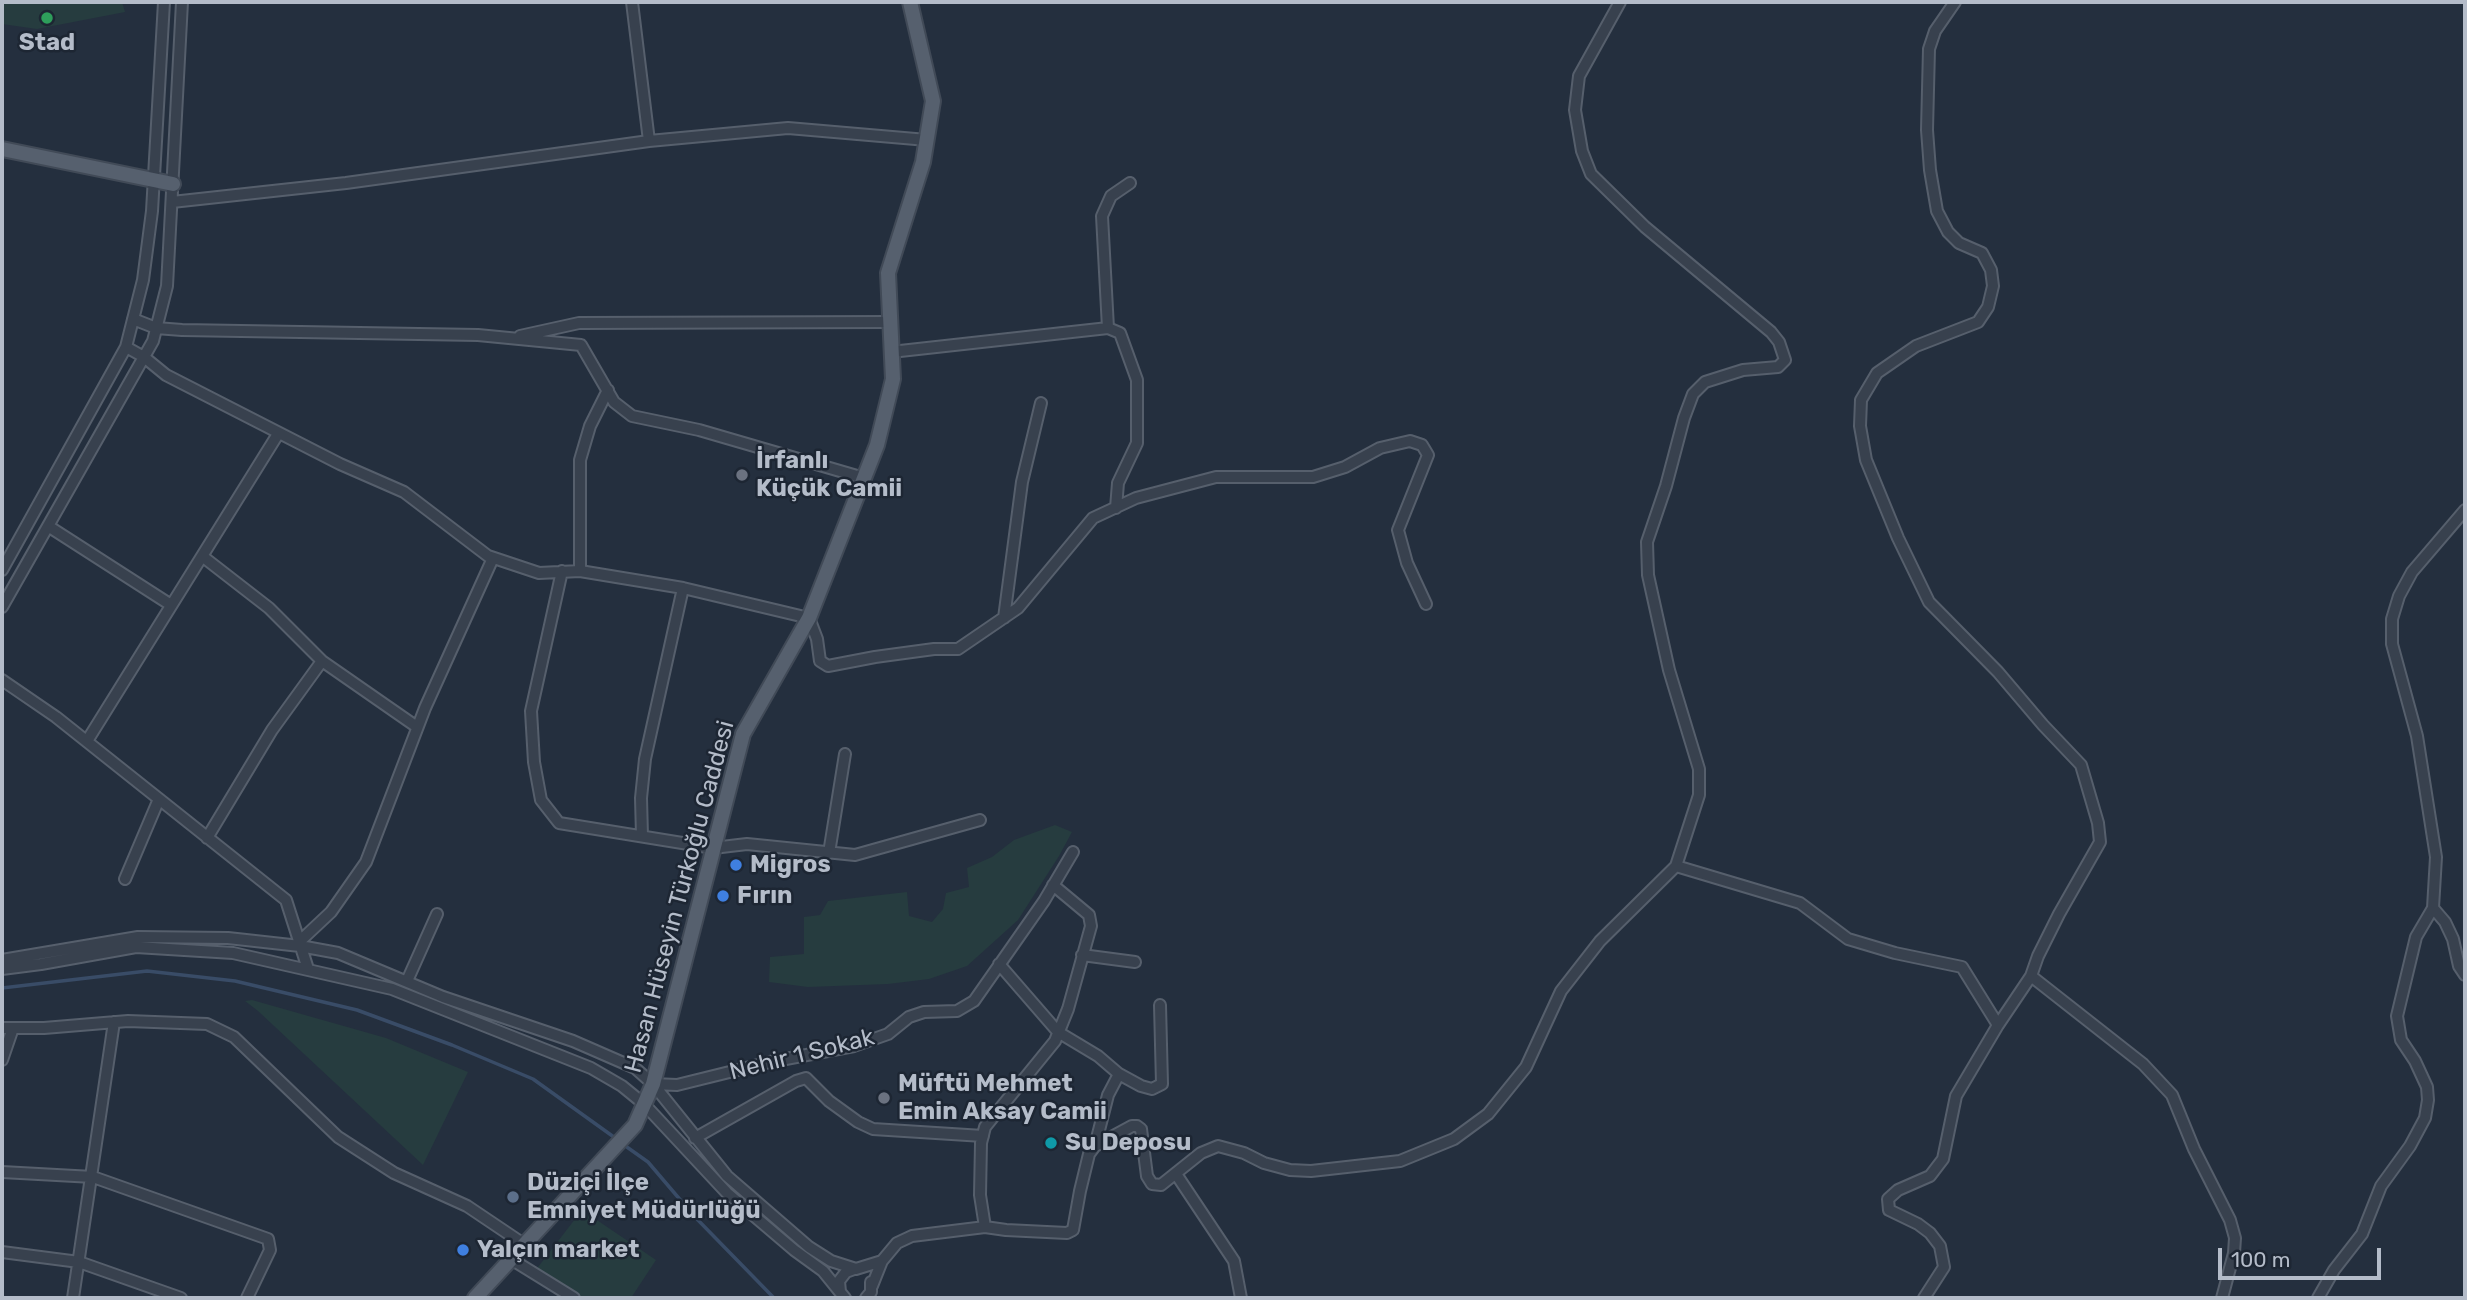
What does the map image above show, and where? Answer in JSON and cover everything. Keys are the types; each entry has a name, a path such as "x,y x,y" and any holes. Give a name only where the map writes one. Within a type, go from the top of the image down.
{"main road":[{"name":"Hasan Hüseyin Türkoğlu Caddesi","path":"525,1245 635,1125 653,1084 743,734 809,618 877,445 892,379 888,273 923,162 933,101 910,2"},
{"path":"2,149 173,184"},
{"path":"475,1298 525,1245"}],"street":[{"path":"2,570 126,346 143,280 154,178 164,2"},
{"path":"2,607 153,341 167,286 182,2"},
{"path":"632,2 649,141"},
{"path":"1095,1146 1132,1126 1137,1126 1141,1129 1147,1176 1152,1184 1161,1185 1201,1153 1218,1146 1290,1170 1311,1171 1400,1161 1454,1139 1488,1114 1526,1067 1561,991 1600,941 1676,866 1699,795 1699,769 1669,670 1648,575 1647,542 1693,394 1705,382 1743,370 1778,367 1785,360 1779,342 1771,332 1645,226 1591,174 1582,151 1575,110 1580,76 1620,2"},
{"path":"1924,1298 1944,1267 1940,1246 1930,1233 1918,1224 1889,1210 1888,1199 1898,1190 1930,1176 1943,1159 1956,1096 2031,976 2059,914 2101,842 2081,765 1998,672 1929,602 1898,538 1866,460 1860,426 1861,400 1877,373 1916,346 1978,323 1989,307 1993,286 1991,270 1982,253 1959,243 1948,232 1937,211 1930,170 1927,130 1929,49 1935,31 1955,2"},
{"path":"172,202 346,183 649,141 788,128 927,140"},
{"path":"1108,328 1102,216 1111,197 1130,183"},
{"path":"133,319 156,328 181,330 478,335 581,345 614,402 632,416 699,430 864,478"},
{"path":"511,338 579,323 890,322"},
{"path":"891,352 1108,328 1120,334 1137,380 1137,443 1118,483 1116,508"},
{"path":"126,346 166,375 278,434 404,492 488,556 539,573 580,571 683,588 809,618 817,639 820,662 828,666 934,649 958,649 1018,608 1093,518 1136,498 1216,477 1313,477 1345,467 1380,448 1410,442 1422,445 1428,455 1398,530 1407,563 1426,604"},
{"path":"580,571 580,460 590,426 608,390"},
{"path":"1004,618 1022,482 1041,403"},
{"path":"87,741 278,434"},
{"path":"2318,1298 2334,1270 2362,1234 2381,1186 2410,1146 2425,1118 2427,1087 2402,1040 2397,1016 2416,937 2433,908 2436,857 2417,736 2392,644 2392,619 2399,596 2412,572 2465,510"},
{"path":"48,526 171,605"},
{"path":"202,556 269,608 322,661 417,727"},
{"path":"300,944 331,912 366,862 417,727 494,558"},
{"path":"562,571 531,711 534,762 541,800 559,823 713,848 747,844 855,855 980,820"},
{"path":"642,836 641,798 645,758 683,588"},
{"path":"207,838 272,730 322,661"},
{"path":"2,680 87,741 286,900 308,969"},
{"path":"829,853 845,754"},
{"path":"125,879 159,799"},
{"name":"Nehir 1 Sokak","path":"653,1084 677,1085 770,1062 853,1046 888,1034 909,1017 924,1012 957,1011 974,1001 1073,852"},
{"path":"1676,866 1800,903 1848,939 1895,953 1962,967 1998,1025"},
{"path":"985,1227 980,1195 985,1126 1055,1041 1068,1009 1090,926 1089,915 1053,885"},
{"path":"2433,908 2449,931 2459,966 2465,975"},
{"path":"407,982 437,914"},
{"path":"2,960 138,937 228,938 300,944 338,953 443,997 573,1041 635,1068 653,1084 727,1176 809,1247 831,1261 866,1273 872,1286"},
{"path":"2,969 136,947 233,953 392,989 591,1068 622,1086 643,1104 727,1193 823,1271 843,1296"},
{"path":"1082,955 1135,962"},
{"path":"999,964 1058,1032 1098,1056 1119,1074 1152,1089 1162,1084 1160,1005"},
{"path":"2031,976 2143,1064 2172,1095 2194,1149 2230,1220 2235,1238 2222,1298"},
{"path":"73,1298 114,1022"},
{"path":"2,1060 8,1028 114,1022 207,1024 234,1037 338,1137 394,1173 467,1206 525,1245"},
{"path":"866,1298 882,1261 897,1243 912,1236 985,1227 1068,1233 1073,1230 1089,1154 1095,1146 1108,1095 1119,1074"},
{"path":"695,1138 796,1081 806,1078 829,1101 858,1122 873,1129 983,1136"},
{"path":"2,1172 93,1177 268,1239 270,1250 247,1298"},
{"path":"1176,1174 1234,1261 1241,1298"},
{"path":"2,1251 79,1262 181,1298"},
{"path":"512,1259 574,1298"},
{"path":"843,1296 839,1287 842,1276 850,1270 882,1261"}],"green space":[{"name":"Stad","path":"2,2 122,2 125,12 37,29 2,24"},
{"path":"1055,825 1072,832 1059,856 1018,920 967,966 929,979 888,984 808,987 769,982 770,957 804,954 804,917 820,915 828,901 907,892 909,916 932,922 943,909 946,893 969,887 967,868 992,857 1014,840"},
{"path":"252,1000 386,1038 468,1072 423,1165 245,1001"},
{"path":"582,1210 656,1260 631,1298 582,1298 535,1271"}],"waterway":[{"path":"2,988 147,971 235,981 357,1010 533,1079 618,1140"},
{"path":"624,1145 648,1162 694,1216 774,1298"}],"place":[{"name":"Stad","path":"47,18"},
{"name":"İrfanlı Küçük Camii","path":"742,475"},
{"name":"Migros","path":"736,865"},
{"name":"Fırın","path":"723,896"},
{"name":"Müftü Mehmet Emin Aksay Camii","path":"884,1098"},
{"name":"Su Deposu","path":"1051,1143"},
{"name":"Düziçi İlçe Emniyet Müdürlüğü","path":"513,1197"},
{"name":"Yalçın market","path":"463,1250"}]}
